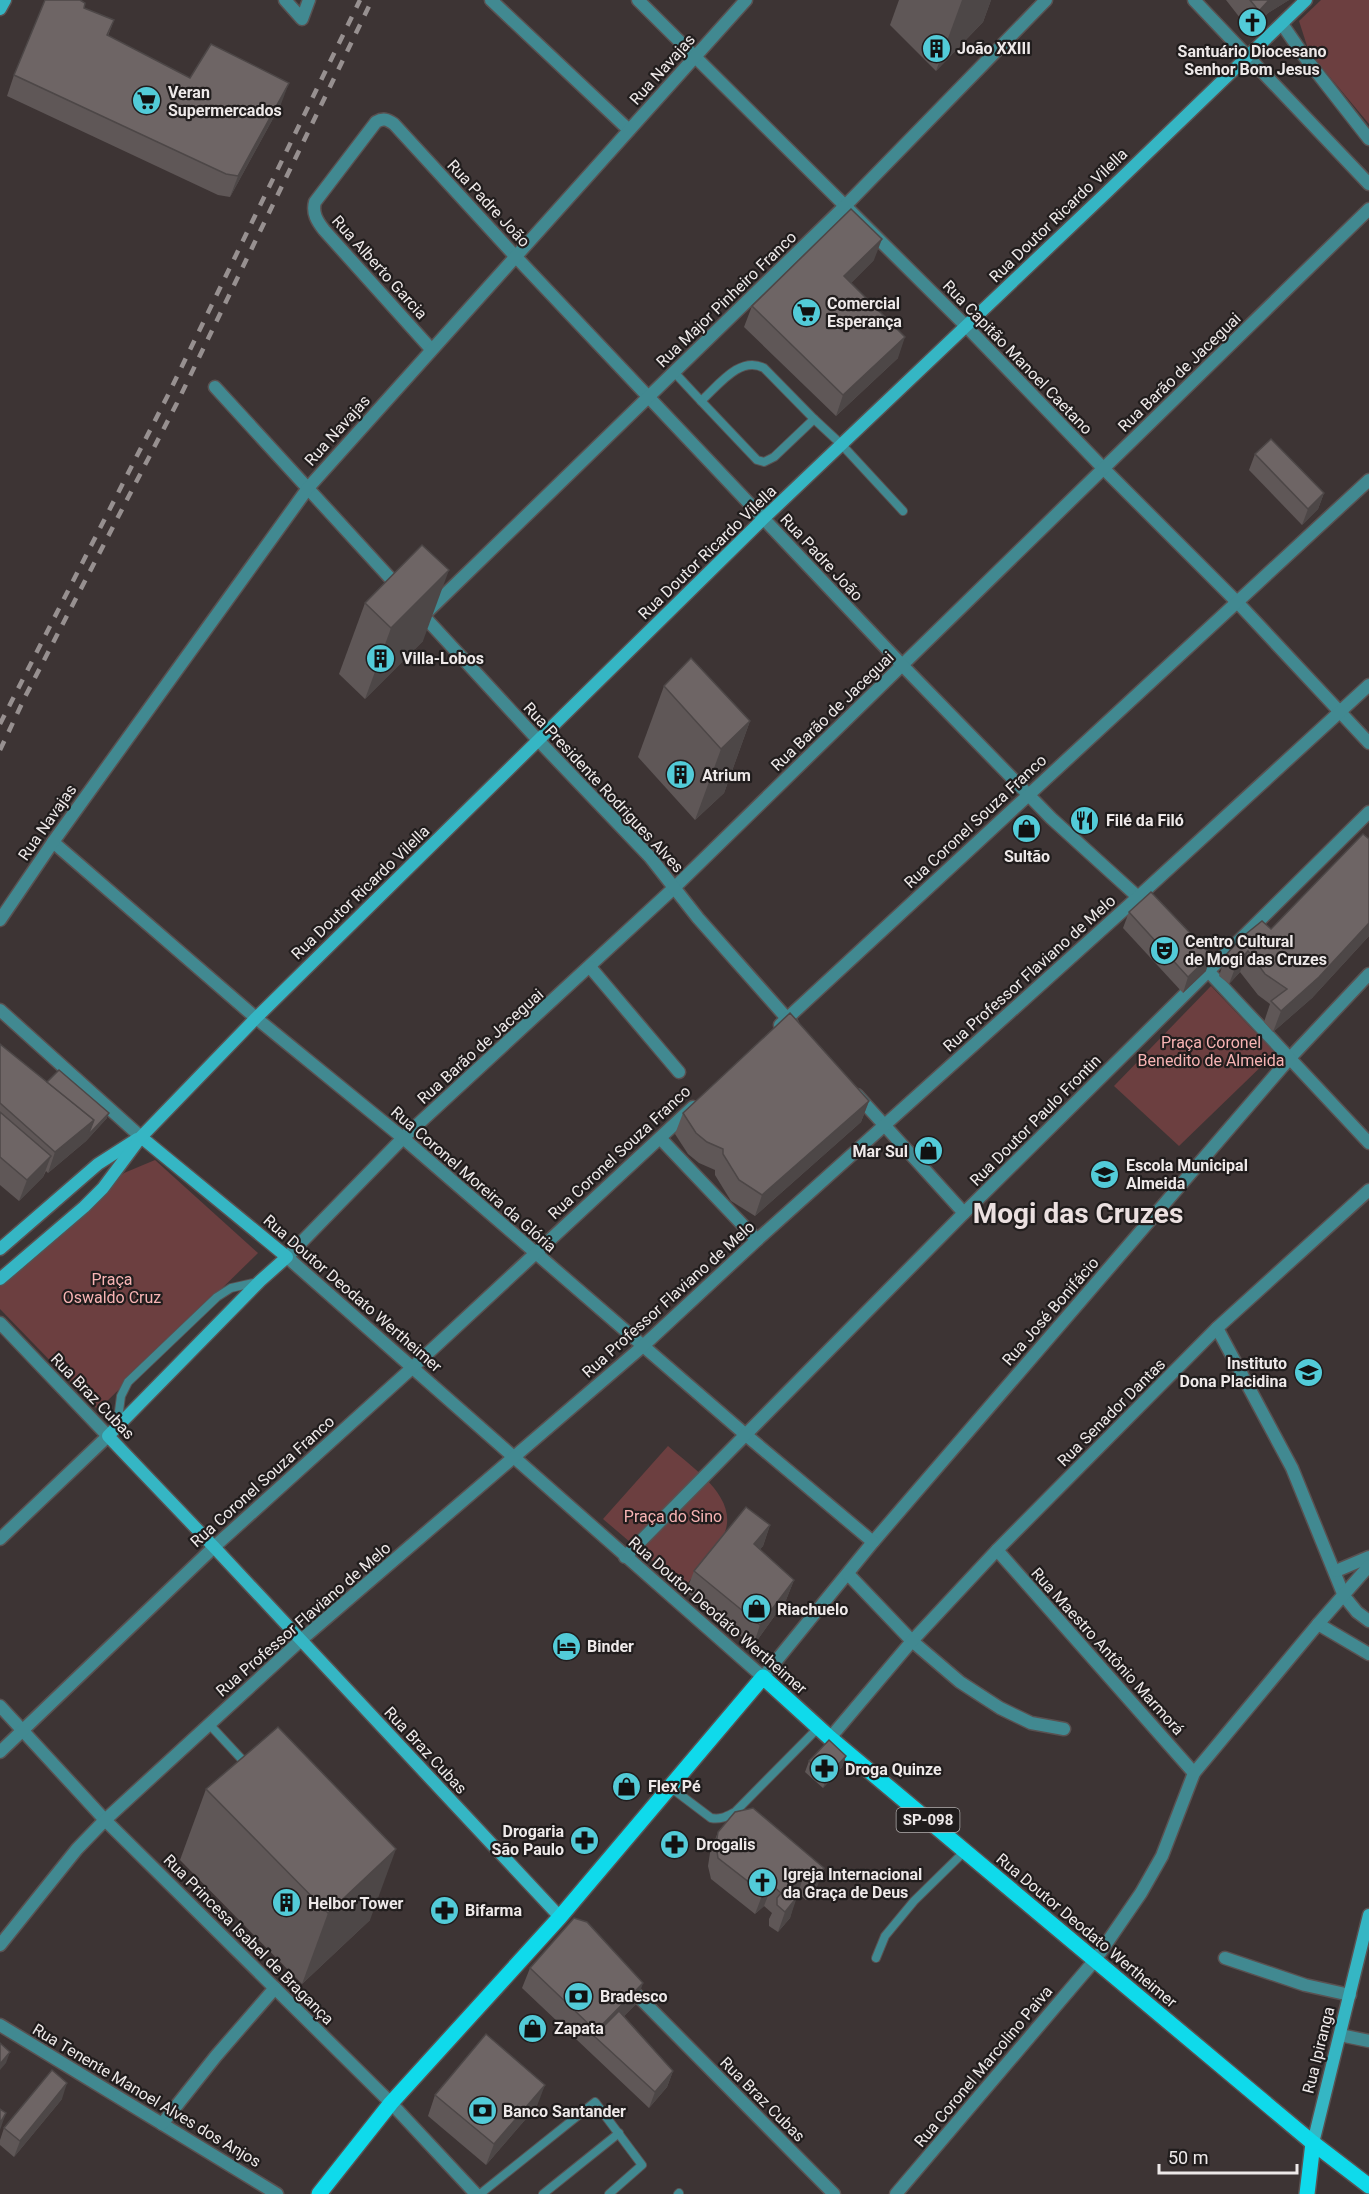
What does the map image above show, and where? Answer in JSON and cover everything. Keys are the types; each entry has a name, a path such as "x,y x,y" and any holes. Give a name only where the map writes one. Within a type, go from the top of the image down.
{"main road":[{"name":"Rua Doutor Deodato Wertheimer","path":"763,1677 824,1733 964,1851 1313,2143 1369,2186"},
{"path":"319,2194 391,2103 564,1921 670,1786 763,1677"},
{"name":"Rua Ipiranga","path":"1308,2194 1313,2143"}],"street":[{"path":"0,9 5,0"},
{"path":"285,0 302,19 309,0"},
{"path":"491,0 629,130"},
{"name":"Rua Capitão Manoel Caetano","path":"638,0 966,326 1238,603 1369,743"},
{"name":"Rua Navajas","path":"0,920 53,842 308,488 746,0"},
{"name":"Rua Major Pinheiro Franco","path":"423,615 846,205 1046,0"},
{"path":"1194,0 1369,184"},
{"name":"Rua Doutor Ricardo Vilella","path":"141,1137 256,1018 764,519 1306,0"},
{"path":"1282,24 1369,139"},
{"name":"Rua Padre João","path":"315,202 375,122 387,119 394,124 516,257 1027,795 1138,897"},
{"name":"Rua Alberto Garcia","path":"315,202 315,215 324,230 431,349"},
{"name":"Rua Barão de Jaceguai","path":"287,1257 404,1138 675,887 1369,209"},
{"name":"Rua Presidente Rodrigues Alves","path":"215,387 538,740 650,857 698,918 802,1035"},
{"name":"Rua Coronel Souza Franco","path":"770,1034 1369,480"},
{"name":"Rua Professor Flaviano de Melo","path":"0,1945 77,1849 105,1820 209,1724 301,1640 643,1346 1369,686"},
{"name":"Rua Doutor Paulo Frontin","path":"625,1557 964,1213 1369,812"},
{"name":"Rua Coronel Moreira da Glória","path":"53,842 256,1018 404,1138 746,1435 873,1542"},
{"path":"590,967 679,1072"},
{"path":"1209,972 1369,1143"},
{"name":"Rua José Bonifácio","path":"763,1677 873,1542 1289,1059 1369,974"},
{"name":"Rua Doutor Deodato Wertheimer","path":"0,1010 141,1137 287,1257 763,1677"},
{"path":"847,1085 964,1213"},
{"name":"Rua Coronel Souza Franco","path":"0,1752 214,1547 412,1368 702,1098"},
{"path":"0,1249 98,1164 141,1137"},
{"path":"0,1279 97,1194 141,1137"},
{"path":"660,1138 757,1240"},
{"name":"Rua Senador Dantas","path":"824,1733 997,1550 1217,1328 1369,1190"},
{"path":"0,1539 112,1432 260,1281 287,1257"},
{"name":"Rua Braz Cubas","path":"0,1323 56,1382 112,1432 214,1547 564,1921"},
{"path":"1217,1328 1292,1468 1336,1571 1344,1596 1357,1612 1369,1621"},
{"name":"Rua Maestro Antônio Marmorá","path":"997,1550 1194,1773"},
{"path":"1336,1571 1369,1557"},
{"name":"Rua Coronel Marcolino Paiva","path":"896,2194 1095,1960 1141,1893 1162,1856 1194,1773 1369,1566"},
{"path":"848,1574 912,1641 960,1683 1000,1708 1031,1723 1064,1729"},
{"path":"1318,1624 1369,1654"},
{"name":"Rua Princesa Isabel de Bragança","path":"0,1706 105,1820 391,2103 478,2194"},
{"name":"Rua Ipiranga","path":"1313,2143 1369,1915"},
{"path":"1225,1958 1305,1985 1350,1995"},
{"name":"Rua Braz Cubas","path":"618,1976 834,2194"},
{"path":"162,2124 216,2056 275,1988"},
{"name":"Rua Tenente Manoel Alves dos Anjos","path":"0,2025 277,2194"},
{"path":"1340,2035 1369,2041"}],"lane":[{"path":"701,401 740,366 756,364 770,374 842,445 903,511"},
{"path":"674,372 757,460 764,462 774,457 814,419"},
{"path":"112,1432 121,1396 128,1382 217,1297 231,1288 260,1281"},
{"path":"209,1724 256,1776"},
{"path":"670,1786 704,1814 719,1819 735,1812 824,1733"},
{"path":"876,1958 885,1936 915,1901 964,1851"},
{"path":"478,2194 595,2102 642,2165 609,2194"},
{"path":"543,2194 619,2133"}],"green space":[{"path":"1321,0 1369,0 1369,124 1309,52 1299,21"},
{"name":"Praça Coronel Benedito de Almeida","path":"1211,986 1275,1053 1179,1146 1114,1086"},
{"name":"Praça Oswaldo Cruz","path":"155,1160 258,1253 98,1410 0,1309 0,1283 124,1173"},
{"name":"Praça do Sino","path":"668,1446 710,1483 725,1506 727,1519 725,1532 713,1552 684,1588 603,1519"}],"building":[{"name":"Veran Supermercados","path":"45,0 80,0 85,3 84,8 114,20 107,35 190,78 211,44 289,83 238,176 226,174 14,75"},
{"path":"1250,0 1269,0 1259,11"},
{"name":"Comercial Esperança","path":"851,209 882,239 844,276 905,337 843,395 752,306"},
{"path":"1271,439 1324,493 1308,509 1255,454"},
{"path":"422,545 449,570 391,628 365,603"},
{"path":"691,658 750,721 721,749 664,686"},
{"path":"1363,834 1369,839 1369,923 1319,977 1281,1011 1271,1001 1287,989 1265,974 1248,951 1237,963 1226,955 1241,938 1262,921 1271,929"},
{"path":"1151,892 1211,955 1188,977 1129,912"},
{"path":"790,1013 869,1101 762,1195 739,1180 723,1154 723,1149 707,1142 696,1133 683,1113"},
{"path":"0,1044 94,1120 55,1152 0,1103"},
{"path":"59,1070 109,1113 88,1135 94,1120 47,1082"},
{"path":"0,1112 51,1156 27,1180 0,1157"},
{"path":"746,1507 770,1525 754,1544 794,1580 760,1625 694,1571"},
{"path":"278,1727 396,1849 328,1913 206,1789"},
{"path":"829,1740 846,1756 827,1777 809,1761"},
{"path":"753,1808 824,1868 813,1880 805,1872 790,1888 797,1897 785,1912 777,1905 777,1898 781,1893 772,1885 763,1893 718,1858 716,1845 718,1832 735,1812"},
{"name":"Bradesco","path":"574,1918 587,1922 643,1983 596,2031 530,1968"},
{"path":"619,2011 673,2071 655,2092 594,2036"},
{"name":"Banco Santander","path":"486,2034 545,2085 494,2144 435,2095"},
{"path":"0,2043 10,2052 0,2064"},
{"path":"52,2070 67,2083 20,2141 4,2128"},
{"path":"0,2109 6,2113 0,2123"}],"railway":[{"path":"0,724 167,397 360,0"},
{"path":"0,750 26,695 177,403 372,0"}],"place":[{"name":"Santuário Diocesano Senhor Bom Jesus","path":"1252,23"},
{"name":"João XXIII","path":"936,48"},
{"name":"Veran Supermercados","path":"147,101"},
{"name":"Comercial Esperança","path":"806,312"},
{"name":"Villa-Lobos","path":"381,658"},
{"name":"Atrium","path":"681,775"},
{"name":"Filé da Filó","path":"1085,820"},
{"name":"Sultão","path":"1027,828"},
{"name":"Centro Cultural de Mogi das Cruzes","path":"1164,950"},
{"name":"Mar Sul","path":"929,1151"},
{"name":"Escola Municipal Almeida","path":"1105,1174"},
{"name":"Instituto Dona Placidina","path":"1308,1372"},
{"name":"Riachuelo","path":"756,1609"},
{"name":"Binder","path":"566,1646"},
{"name":"Droga Quinze","path":"824,1769"},
{"name":"Flex Pé","path":"627,1786"},
{"name":"Drogaria São Paulo","path":"585,1840"},
{"name":"Drogalis","path":"675,1844"},
{"name":"Igreja Internacional da Graça de Deus","path":"762,1883"},
{"name":"Helbor Tower","path":"287,1903"},
{"name":"Bifarma","path":"444,1910"},
{"name":"Bradesco","path":"579,1996"},
{"name":"Zapata","path":"533,2028"},
{"name":"Banco Santander","path":"482,2111"}],"district":[{"name":"Mogi das Cruzes","path":"1078,1213"}]}
